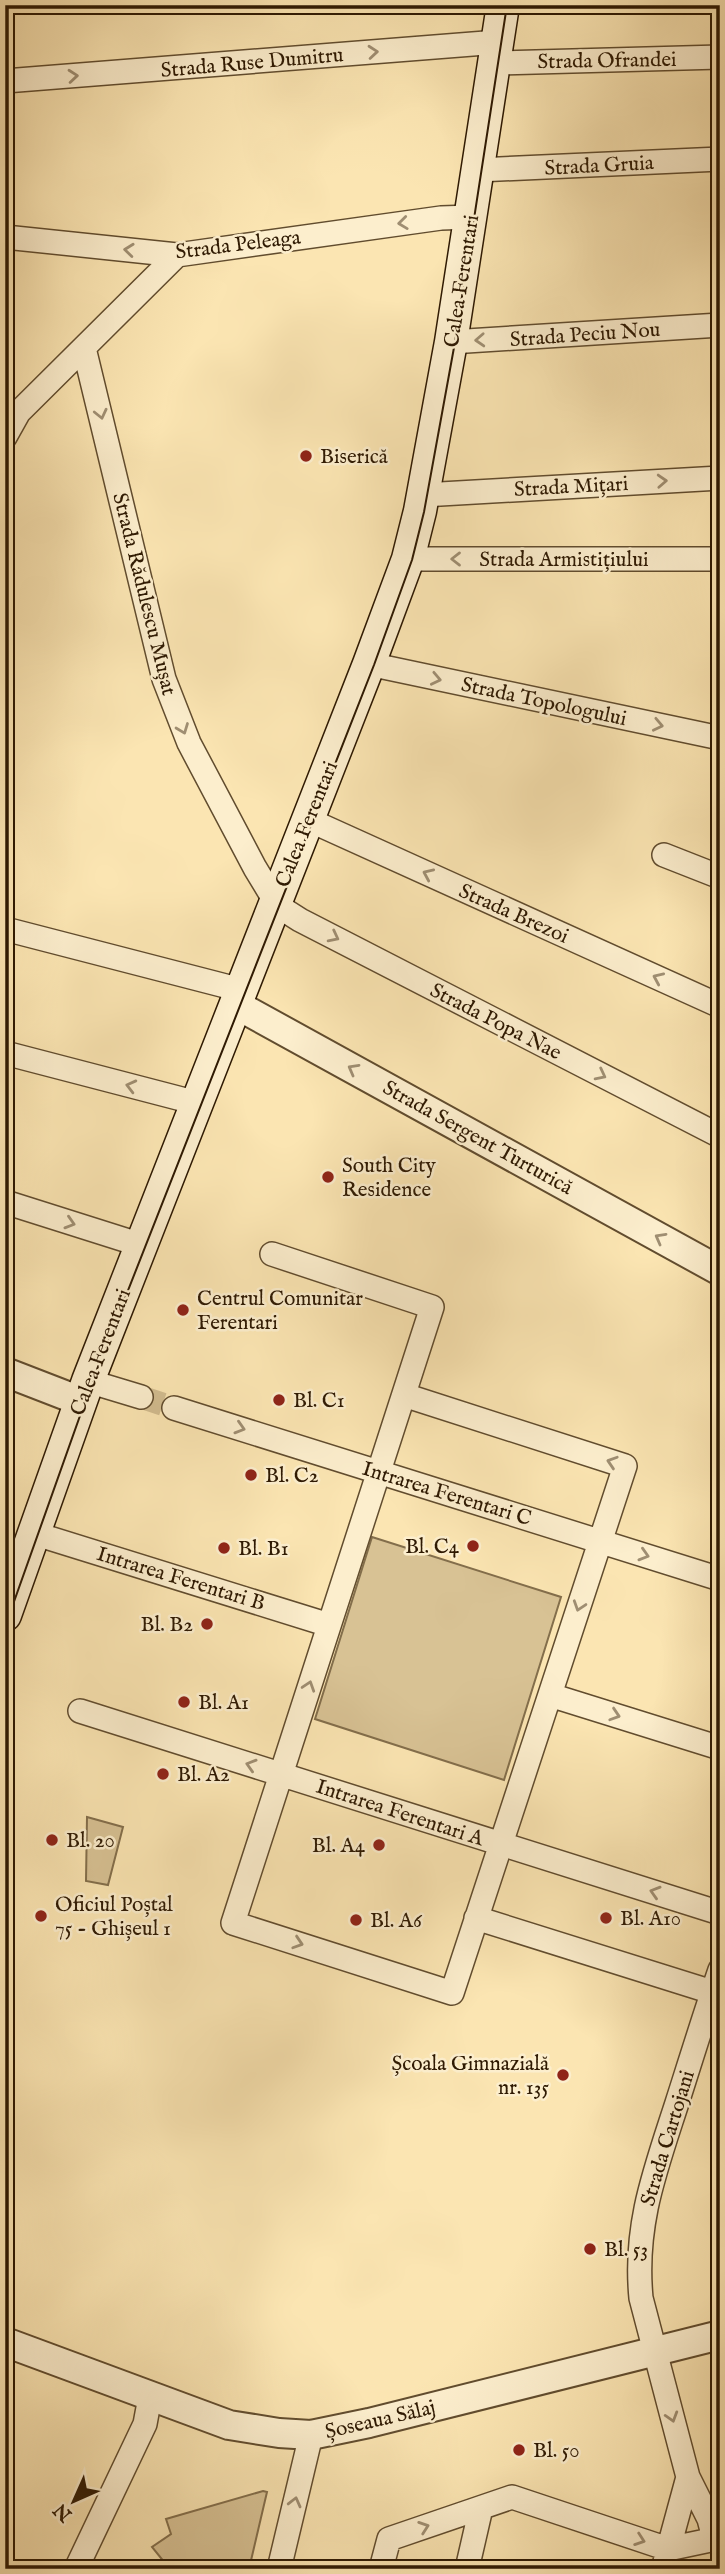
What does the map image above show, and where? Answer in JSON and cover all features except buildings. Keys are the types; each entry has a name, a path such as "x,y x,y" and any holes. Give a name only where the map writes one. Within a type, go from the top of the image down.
{"main road":[{"name":"Calea Ferentari","path":"5,1615 12,1574 33,1532 84,1391 309,820 408,559 423,495 451,342 503,5"}],"street":[{"name":"Strada Ofrandei","path":"497,52 720,57"},
{"name":"Strada Ruse Dumitru","path":"5,81 497,52"},
{"name":"Strada Gruia","path":"478,170 720,159"},
{"name":"Strada Peleaga","path":"5,237 177,255 441,218 471,218"},
{"path":"5,437 12,413 84,348 177,255"},
{"name":"Strada Peciu Nou","path":"451,342 720,325"},
{"name":"Strada Rădulescu Mușat","path":"84,348 164,679 189,743 275,902"},
{"name":"Strada Mițari","path":"423,495 720,478"},
{"name":"Strada Armistițiului","path":"408,559 720,559"},
{"name":"Strada Topologului","path":"369,664 720,738"},
{"name":"Strada Brezoi","path":"309,820 720,1006"},
{"path":"664,855 720,877"},
{"name":"Strada Popa Nae","path":"275,902 300,920 720,1136"},
{"name":"Strada Sergent Turturică","path":"5,929 238,997 720,1270"},
{"path":"5,1054 197,1103"},
{"path":"5,1202 141,1245"},
{"path":"272,1254 432,1307 233,1923 452,1993 625,1466 404,1395"},
{"path":"5,1373 84,1391 141,1397"},
{"name":"Intrarea Ferentari C","path":"174,1408 720,1579"},
{"name":"Intrarea Ferentari B","path":"33,1532 329,1625"},
{"path":"550,1695 720,1748"},
{"name":"Intrarea Ferentari A","path":"80,1711 720,1913"},
{"path":"476,1919 712,1992"},
{"name":"Strada Cartojani","path":"717,2538 688,2477 641,2298 638,2268 640,2237 653,2179 720,1970"},
{"name":"Șoseaua Sălaj","path":"5,2342 229,2425 279,2434 311,2435 720,2336"},
{"path":"76,2569 145,2424 150,2396"},
{"path":"279,2569 311,2435"},
{"path":"665,2559 688,2477"},
{"path":"381,2569 389,2539 512,2497 665,2559 717,2538"},
{"path":"467,2569 481,2508"}],"shaded area":[{"path":"372,1537 561,1597 504,1780 315,1719"},
{"path":"87,1817 123,1827 108,1885 86,1881"},
{"path":"267,2492 249,2569 163,2569 165,2563 152,2547 171,2534 166,2519"}],"tunnel":[{"path":"141,1397 174,1408"}],"tram line":[{"path":"5,1627 92,1382 374,665 412,560 424,512 455,342 507,5"}],"place":[{"name":"Biserică","path":"306,456"},
{"name":"South City Residence","path":"328,1177"},
{"name":"Centrul Comunitar Ferentari","path":"183,1310"},
{"name":"Bl. C1","path":"279,1400"},
{"name":"Bl. C2","path":"251,1475"},
{"name":"Bl. C4","path":"473,1546"},
{"name":"Bl. B1","path":"224,1548"},
{"name":"Bl. B2","path":"207,1624"},
{"name":"Bl. A1","path":"184,1702"},
{"name":"Bl. A2","path":"163,1774"},
{"name":"Bl. 20","path":"52,1840"},
{"name":"Bl. A4","path":"379,1845"},
{"name":"Oficiul Poștal 75 - Ghișeul 1","path":"41,1916"},
{"name":"Bl. A10","path":"606,1918"},
{"name":"Bl. A6","path":"356,1920"},
{"name":"Școala Gimnazială nr. 135","path":"563,2075"},
{"name":"Bl. 53","path":"590,2249"},
{"name":"Bl. 50","path":"519,2450"}]}
